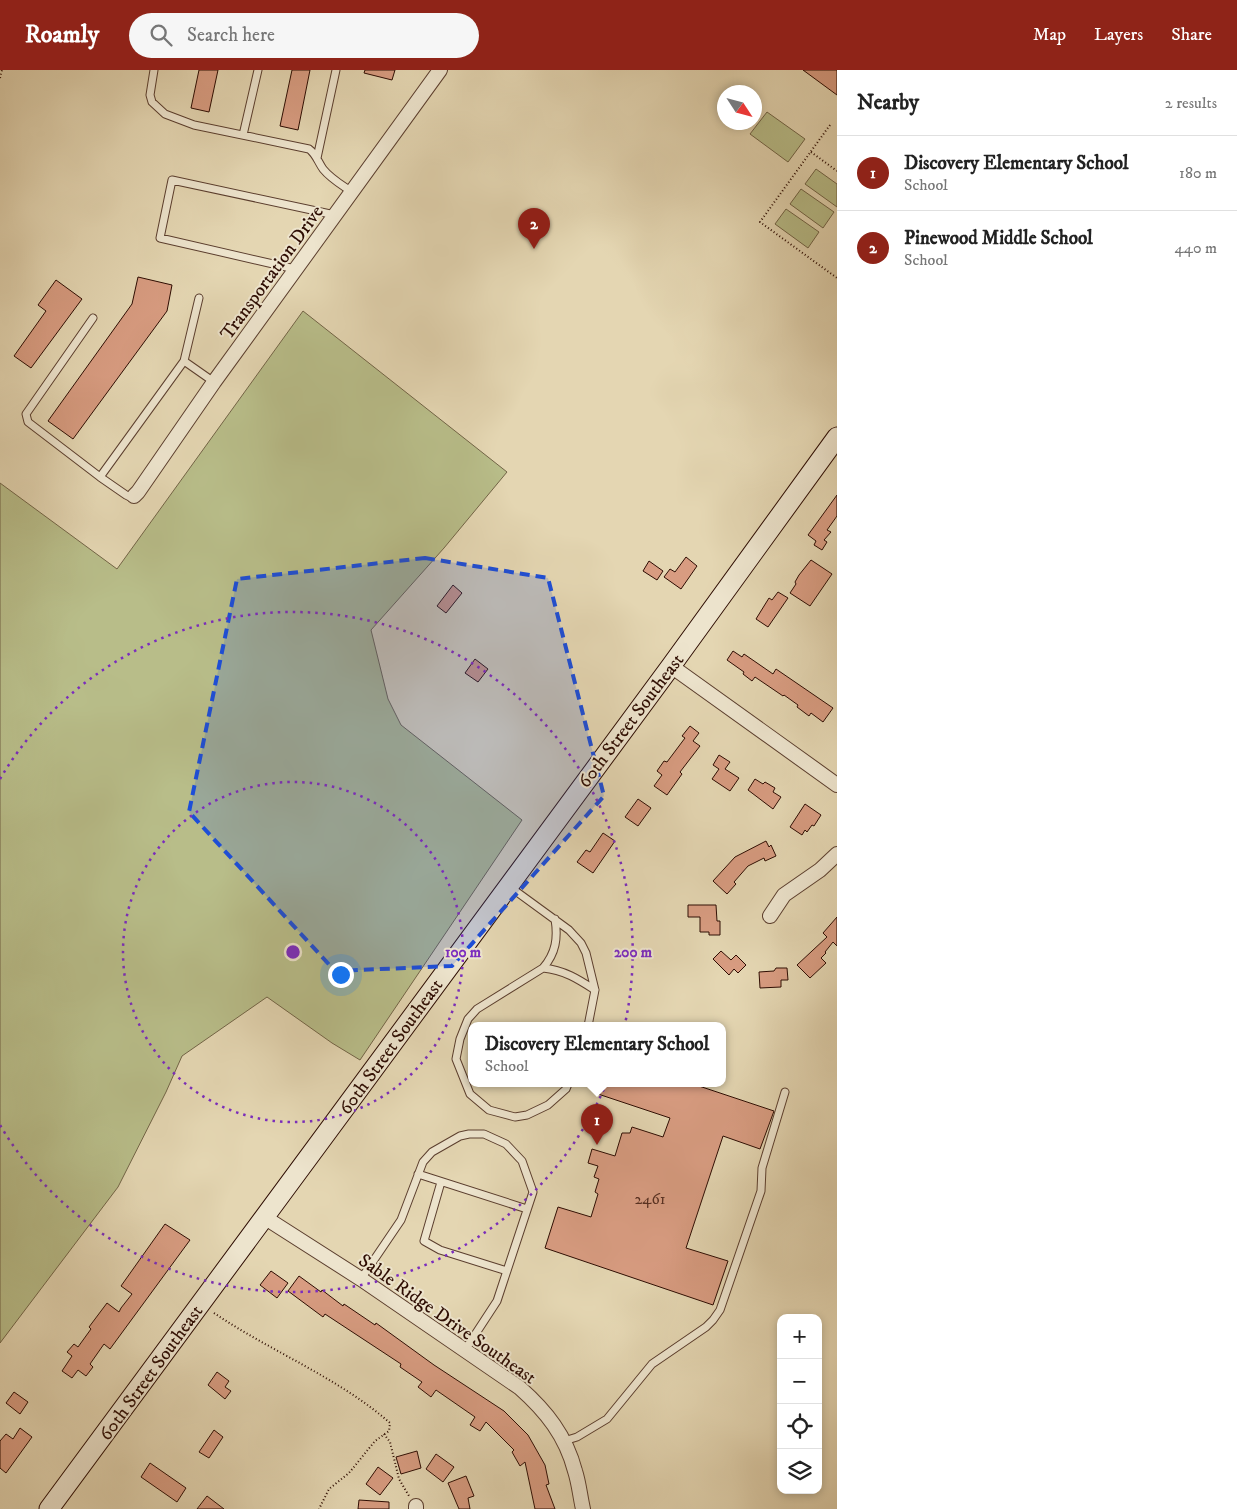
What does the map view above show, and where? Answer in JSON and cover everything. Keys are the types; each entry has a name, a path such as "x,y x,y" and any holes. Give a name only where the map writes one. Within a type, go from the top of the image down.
{"main road":[{"name":"60th Street Southeast","path":"49,1509 671,666 837,437"}],"street":[{"name":"Transportation Drive","path":"134,496 214,382 440,70"},
{"path":"671,666 837,785"},
{"path":"770,916 784,895 820,870 837,854"},
{"name":"Sable Ridge Drive Southeast","path":"264,1217 361,1279 520,1388 535,1401 546,1413 564,1441 575,1471 583,1509"}],"lane":[{"path":"154,70 150,95 152,102 165,114 194,125 309,149 317,158 322,168 333,179 352,192"},
{"path":"243,135 258,70"},
{"path":"317,158 336,70"},
{"path":"296,269 160,238 172,180 335,215"},
{"path":"100,477 184,361 199,298"},
{"path":"93,318 26,414 28,422 100,477 126,495 134,496"},
{"path":"184,361 214,382"},
{"path":"507,886 570,930 580,943 586,953 595,990 589,1022"},
{"path":"555,919 557,935 551,959 543,968 472,1014 460,1039 456,1059 470,1094 489,1110 515,1117 528,1115 548,1105 567,1087"},
{"path":"543,968 556,969 576,977 595,990"},
{"path":"564,1441 577,1437 607,1419 652,1364 700,1331 713,1320 720,1310 761,1191 762,1168 786,1092"},
{"path":"361,1279 401,1220 408,1206 423,1162 432,1152 460,1136 484,1134 506,1144 522,1161 533,1192 497,1301 465,1350"},
{"path":"418,1174 527,1209"},
{"path":"441,1182 424,1241 440,1250 507,1271"}],"path":[{"path":"0,78 2,70"},
{"path":"830,125 760,222 837,278"},
{"path":"811,152 837,171"},
{"path":"200,1304 378,1412 390,1423 389,1431 368,1448 349,1473 329,1489 319,1509"},
{"path":"384,1434 390,1442 399,1479 416,1508"}],"highlighted area":[{"path":"425,558 548,578 604,796 452,966 335,971 189,812 237,579"}],"green space":[{"path":"767,112 805,139 788,162 750,134 753,130 762,130 762,118"},
{"path":"816,169 837,184 837,207 805,184"},
{"path":"801,189 834,212 823,228 790,204"},
{"path":"786,209 819,232 808,248 775,224"},
{"path":"303,311 507,472 444,548 371,630 388,699 401,725 522,820 360,1060 332,1043 267,997 182,1056 118,1187 0,1343 0,483 117,569"}],"building":[{"path":"199,70 218,70 209,112 191,108"},
{"path":"292,70 310,70 298,130 280,126"},
{"path":"365,70 395,70 392,80 364,73"},
{"path":"803,70 837,70 837,95"},
{"path":"138,277 172,285 167,311 73,439 48,421 132,304"},
{"path":"56,280 82,299 31,368 14,356 46,311 38,305"},
{"path":"837,495 837,516 827,530 831,532 824,540 827,542 822,550 814,545 816,541 808,535"},
{"path":"686,557 697,566 681,589 664,577 670,569 675,572"},
{"path":"811,560 832,574 810,606 790,593 799,575"},
{"path":"649,561 663,571 657,580 643,571"},
{"path":"453,585 462,593 446,613 437,606"},
{"path":"778,592 788,598 768,627 756,619 769,598 772,600"},
{"path":"733,651 742,657 744,654 773,674 776,669 833,708 823,722 811,713 809,716 784,695 755,677 752,681 743,674 744,672 727,660"},
{"path":"475,659 488,669 478,682 465,673"},
{"path":"690,726 699,733 693,741 700,746 680,772 682,774 667,795 654,786 662,775 657,771 664,761 667,762 685,738 682,736"},
{"path":"719,755 730,762 725,769 739,778 730,791 712,779 719,769 713,765"},
{"path":"755,779 775,788 773,792 781,797 773,809 748,790"},
{"path":"638,799 651,808 638,826 625,817"},
{"path":"805,804 821,815 814,826 812,825 807,832 805,830 802,835 790,827"},
{"path":"603,833 615,841 593,873 577,862 586,850 590,852"},
{"path":"766,841 769,847 771,845 776,856 765,861 764,858 748,866 734,882 736,884 727,894 713,881 735,857"},
{"path":"688,905 716,905 717,921 720,921 720,935 709,935 709,932 700,932 700,917 688,917"},
{"path":"837,917 837,946 833,942 821,958 826,963 810,978 797,965 827,937 823,933"},
{"path":"721,951 731,960 736,955 746,965 738,973 734,969 729,975 713,959"},
{"path":"776,968 787,968 788,980 781,980 781,987 760,988 759,972 774,971"},
{"path":"597,1087 702,1087 774,1111 760,1149 723,1136 686,1248 728,1261 713,1305 545,1248 558,1207 591,1217 598,1194 595,1192 599,1179 594,1177 598,1166 588,1163 592,1149 615,1156 622,1133 630,1133 632,1127 663,1137 670,1118 595,1093"},
{"path":"165,1224 190,1240 110,1349 104,1344 90,1364 93,1367 86,1376 78,1370 72,1378 62,1371 72,1356 67,1352 74,1344 78,1347 91,1329 89,1327 107,1303 119,1312 132,1294 121,1286"},
{"path":"271,1271 288,1283 277,1298 260,1285"},
{"path":"299,1276 343,1306 344,1304 375,1325 376,1323 434,1365 504,1411 528,1435 545,1465 549,1484 546,1485 555,1509 535,1509 525,1462 520,1466 512,1452 514,1450 486,1422 480,1431 470,1425 475,1417 436,1390 431,1397 418,1387 422,1382 400,1367 401,1364 325,1314 323,1317 288,1291"},
{"path":"217,1372 229,1381 225,1387 231,1391 225,1399 208,1385"},
{"path":"14,1392 28,1402 20,1414 6,1403"},
{"path":"20,1428 32,1437 6,1473 0,1468 0,1441 6,1434 13,1439"},
{"path":"214,1430 223,1437 209,1458 199,1452"},
{"path":"417,1451 421,1468 401,1474 396,1457"},
{"path":"436,1454 454,1467 443,1482 426,1469"},
{"path":"150,1463 186,1488 177,1502 141,1477"},
{"path":"378,1467 393,1478 380,1495 366,1484"},
{"path":"466,1476 474,1496 468,1498 470,1509 459,1509 448,1483"},
{"path":"207,1496 224,1509 197,1509"},
{"path":"359,1500 389,1502 389,1509 358,1509"}],"place":[{"name":"Pinewood Middle School","path":"534,249"},
{"name":"Discovery Elementary School","path":"597,1145"}]}
